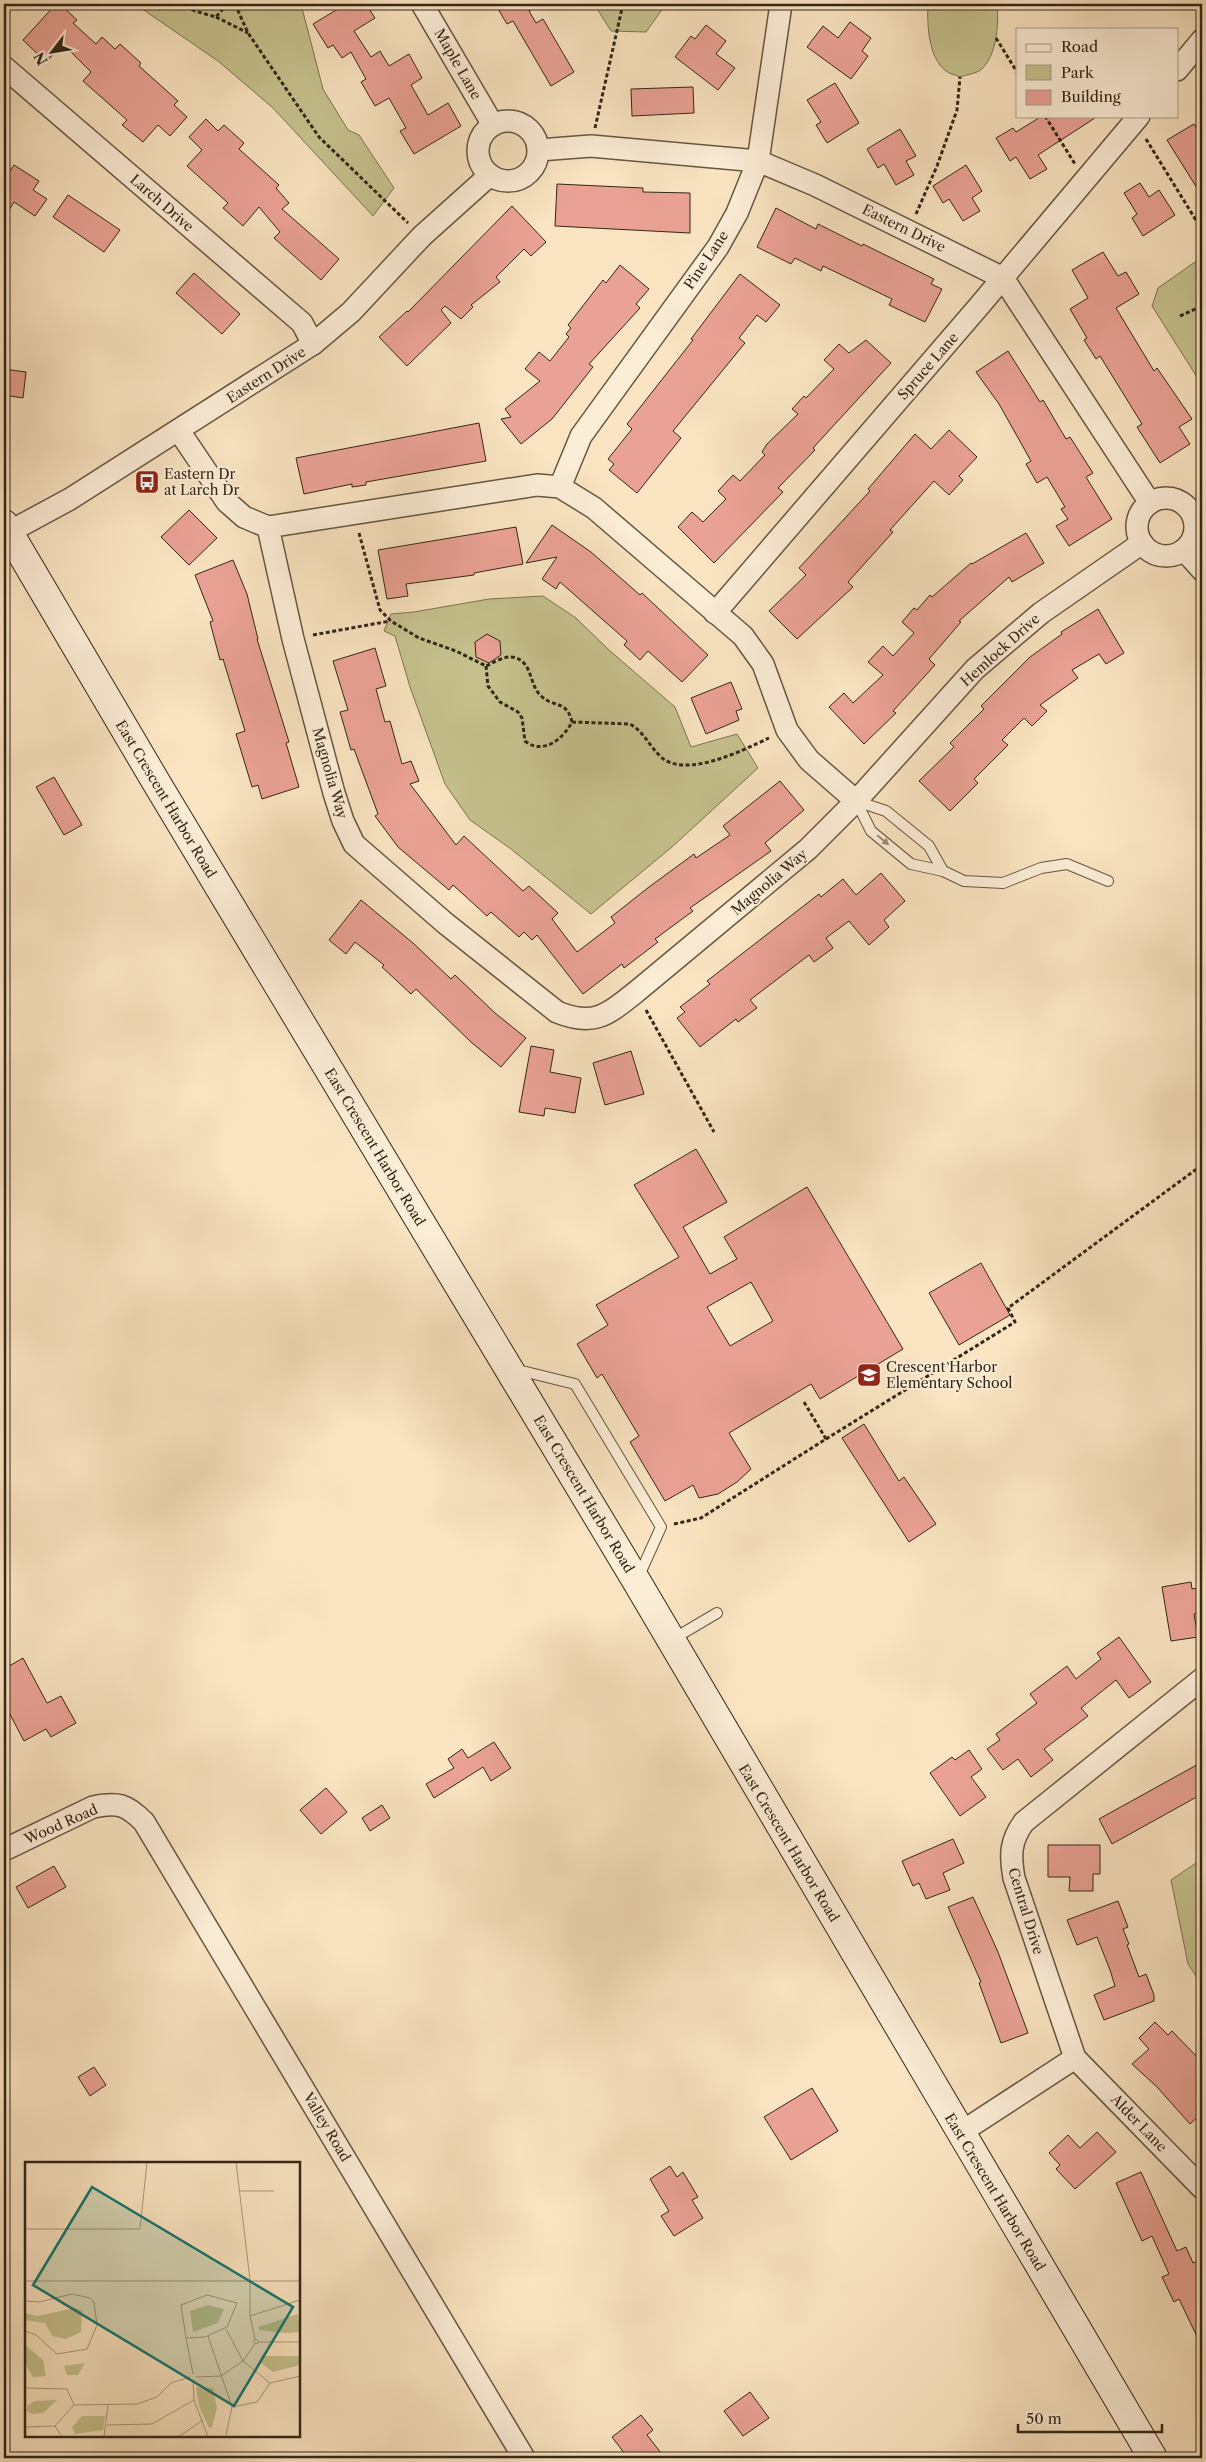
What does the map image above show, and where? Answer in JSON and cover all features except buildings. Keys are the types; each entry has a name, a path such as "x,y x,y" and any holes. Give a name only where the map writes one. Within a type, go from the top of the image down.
{"street":[{"name":"Maple Lane","path":"422,4 493,125"},
{"name":"Pine Lane","path":"560,487 581,436 718,247 737,213 758,161 781,4"},
{"path":"1178,69 1202,40"},
{"name":"Larch Drive","path":"4,67 302,323 314,344"},
{"name":"Spruce Lane","path":"715,613 1003,278 1135,120"},
{"path":"504,121 516,122 526,127 534,136 538,150 532,170 523,177 512,181 500,180 490,175 482,166 479,149 484,133 493,125 504,121"},
{"name":"Eastern Drive","path":"538,150 591,146 758,161 815,185 1003,278"},
{"name":"Eastern Drive","path":"5,530 70,499 314,344 351,312 422,236 490,175"},
{"path":"1003,278 1150,504"},
{"path":"179,431 227,502 244,517 268,527 355,515 537,485 560,487 594,508 743,636 763,664 787,730 809,760 856,801"},
{"path":"1168,499 1197,509 1195,529 1190,544 1184,550 1166,556 1157,554 1142,543 1137,526 1144,510 1150,504 1168,499"},
{"name":"Magnolia Way","path":"268,527 293,639 343,821 354,844 445,923 557,1012 573,1019 596,1018 612,1011 808,849 856,801"},
{"name":"East Crescent Harbor Road","path":"5,530 637,1582 960,2134 1153,2458"},
{"name":"Hemlock Drive","path":"856,801 975,669 1040,613 1142,543"},
{"path":"1184,550 1202,570"},
{"name":"Central Drive","path":"1075,2058 1014,1878 1010,1856 1017,1832 1024,1822 1202,1679"},
{"name":"Wood Road","path":"4,1850 93,1807 121,1804"},
{"name":"Valley Road","path":"121,1804 144,1822 524,2458"},
{"path":"960,2134 1075,2058"},
{"name":"Alder Lane","path":"1075,2058 1202,2188"}],"lane":[{"path":"856,801 872,831 911,864 943,872 964,881 1003,883 1041,868 1067,864 1108,881"},
{"path":"856,801 886,811 929,846 943,872"},
{"path":"508,1367 575,1384 661,1527 637,1582"},
{"path":"670,1641 717,1613"}],"path":[{"path":"180,4 194,11 216,17 248,33"},
{"path":"216,17 227,4"},
{"path":"235,4 248,33 319,137 422,236"},
{"path":"591,146 623,4"},
{"path":"996,38 1016,70"},
{"path":"910,231 937,166 956,110 960,77"},
{"path":"1046,118 1058,140 1086,178"},
{"path":"1135,120 1202,230"},
{"path":"1180,316 1202,306"},
{"path":"355,515 380,610 391,621 419,638 456,651 486,666 505,658 514,657 519,660 528,668 534,687 540,696 562,705 571,715 572,722 566,734 557,742 546,746 531,746 523,736 522,718 518,712 500,702 488,686 486,666"},
{"path":"293,639 391,621"},
{"path":"572,722 630,724 647,738 659,756 677,765 723,759 787,730"},
{"path":"636,992 714,1132"},
{"path":"661,1527 701,1518 1015,1322 1008,1308 1202,1165"},
{"path":"804,1402 826,1439"}],"green space":[{"path":"135,4 301,4 323,89 348,130 359,135 394,188 373,216 273,108 218,61"},
{"path":"594,4 666,4 646,32 611,31"},
{"path":"928,4 997,4 998,20 994,47 987,63 982,69 960,77 948,72 940,65 935,58 930,40"},
{"path":"1202,257 1202,385 1152,306 1158,288"},
{"path":"543,596 576,618 609,650 675,707 691,747 737,734 758,768 672,847 591,914 511,849 470,820 445,784 410,687 395,636 384,631 391,614 414,612 489,599"},
{"path":"1202,1859 1202,1985 1188,1964 1171,1880"}],"place":[{"name":"Eastern Dr at Larch Dr","path":"147,482"},
{"name":"Crescent Harbor Elementary School","path":"869,1375"}]}
